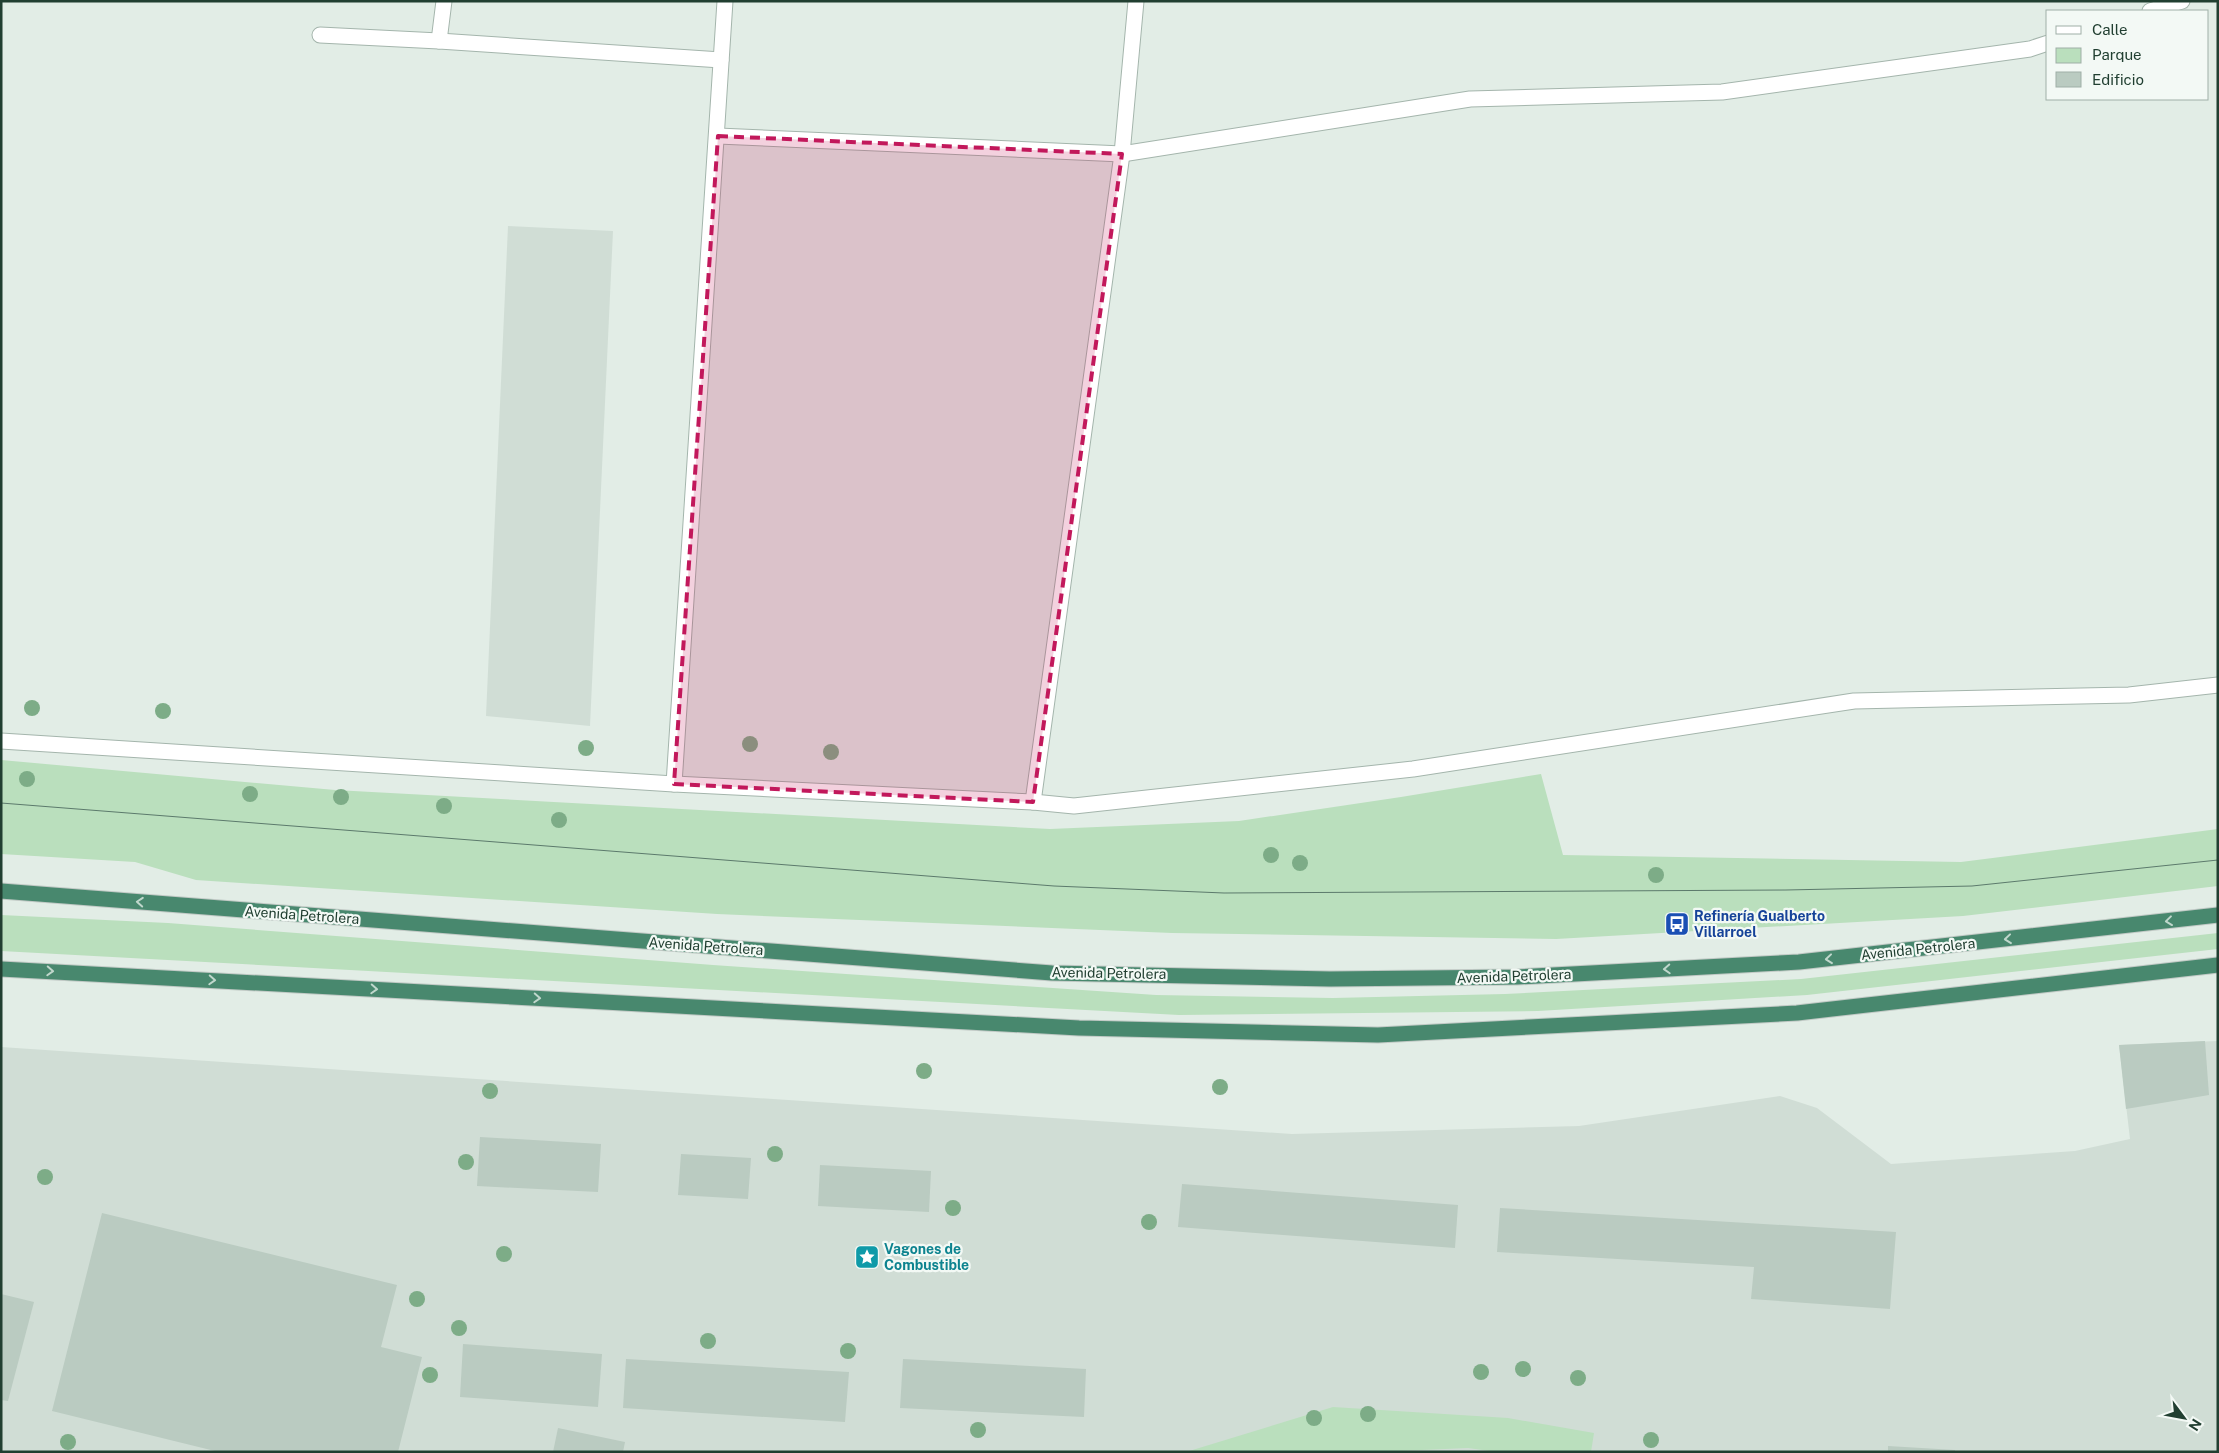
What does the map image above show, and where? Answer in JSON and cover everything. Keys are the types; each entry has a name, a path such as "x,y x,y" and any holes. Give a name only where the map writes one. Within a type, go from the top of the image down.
{"highway":[{"name":"Avenida Petrolera","path":"1,892 1052,973 1330,979 1517,977 1799,962 2218,916"},
{"path":"1,969 1079,1028 1378,1034 1797,1013 2218,965"}],"street":[{"path":"439,41 444,1"},
{"path":"674,784 718,136 725,1"},
{"path":"1033,802 1122,154 1136,1"},
{"path":"2153,10 2182,1"},
{"path":"320,36 439,41 721,60"},
{"path":"718,136 1122,154 1470,99 1722,92 2030,49 2046,44"},
{"path":"1,741 674,784 1033,802 1074,806 1413,769 1854,701 2129,696 2218,685"}],"highlighted area":[{"path":"718,136 1122,154 1033,802 674,784"}],"shaded area":[{"path":"508,226 613,231 590,726 486,716"},
{"path":"2218,1041 2218,1452 1,1452 1,1047 1292,1134 1579,1126 1780,1096 1817,1108 1891,1164 2075,1151 2130,1139 2119,1045"}],"green space":[{"path":"1,760 335,790 1050,829 1239,821 1541,774 1563,855 1961,862 2218,829 2218,886 1963,916 1556,939 1172,933 717,914 196,880 135,862 1,854"},
{"path":"1,915 168,923 713,965 1156,995 1333,998 1505,994 1801,979 2218,933 2218,949 1807,995 1538,1011 1179,1015 1,951"},
{"path":"1333,1407 1508,1418 1594,1433 1591,1452 1497,1452 1468,1448 1376,1452 1186,1452"}],"building":[{"path":"2205,1041 2209,1095 2126,1109 2119,1045"},
{"path":"480,1137 601,1144 598,1192 477,1186"},
{"path":"681,1154 751,1158 748,1199 678,1195"},
{"path":"820,1165 931,1171 929,1212 818,1206"},
{"path":"1182,1184 1458,1205 1455,1248 1178,1227"},
{"path":"1500,1208 1896,1232 1890,1309 1751,1299 1754,1267 1497,1252"},
{"path":"102,1213 397,1285 381,1347 422,1357 398,1452 219,1452 52,1411"},
{"path":"1,1294 34,1302 8,1401 1,1400"},
{"path":"463,1344 602,1354 598,1407 460,1397"},
{"path":"626,1359 849,1372 845,1422 623,1408"},
{"path":"903,1359 1086,1369 1084,1417 900,1408"},
{"path":"558,1428 625,1442 623,1452 553,1452"},
{"path":"1888,1446 1955,1450 1955,1452 1888,1452"}],"tram line":[{"path":"1,803 1054,886 1224,893 1786,890 1972,886 2218,860"}],"place":[{"name":"Refinería Gualberto Villarroel","path":"1677,924"},
{"name":"Vagones de Combustible","path":"867,1257"}]}
